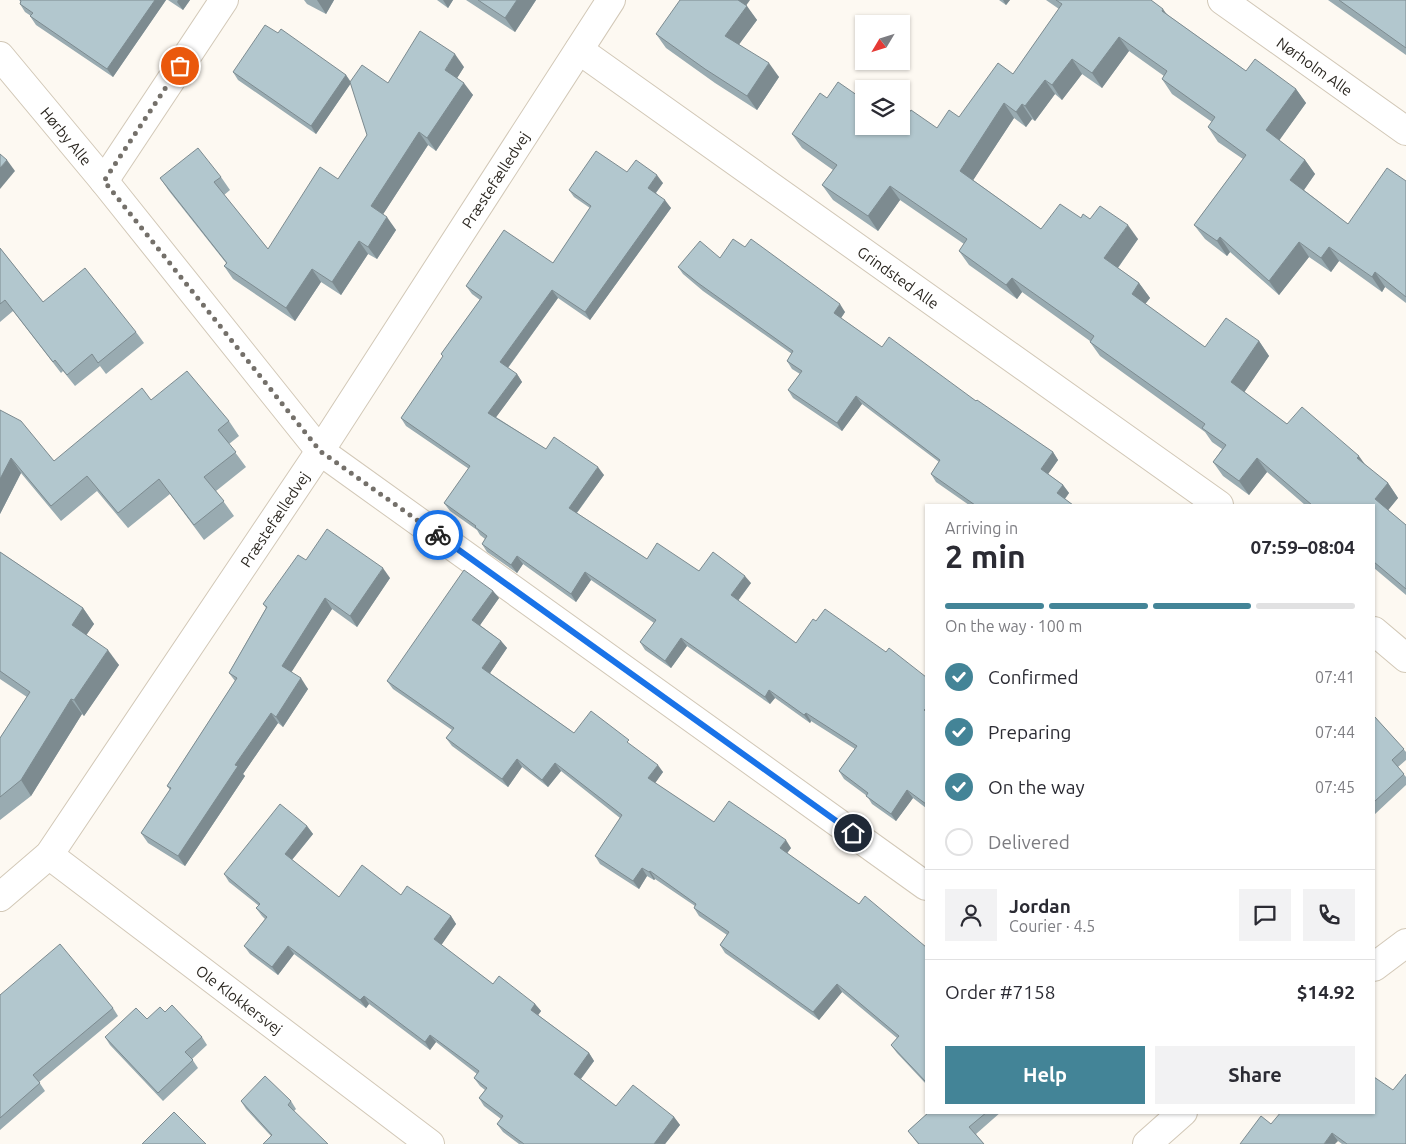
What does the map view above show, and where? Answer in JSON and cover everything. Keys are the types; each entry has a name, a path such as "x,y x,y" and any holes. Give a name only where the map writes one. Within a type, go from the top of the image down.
{"street":[{"path":"104,181 224,0"},
{"name":"Præstefælledvej","path":"0,897 49,855 320,451 611,0"},
{"name":"Nørholm Alle","path":"1222,0 1406,131"},
{"name":"Grindsted Alle","path":"579,50 1218,504"},
{"name":"Hørby Alle","path":"0,56 104,181 320,451 925,885"},
{"path":"1375,632 1406,658"},
{"name":"Ole Klokkersvej","path":"49,855 425,1142"},
{"path":"1375,966 1406,943"},
{"path":"1147,1144 1181,1114"}],"building":[{"path":"20,0 155,0 107,69 30,16 33,13 20,4"},
{"path":"478,0 517,0 505,18"},
{"path":"680,0 738,0 747,6 725,36 769,63 747,96 656,34"},
{"path":"1056,0 1151,0 1163,9 1162,11 1246,71 1255,59 1296,89 1266,130 1305,160 1290,180 1348,224 1387,168 1406,181 1406,297 1375,272 1372,277 1329,247 1321,258 1299,242 1269,281 1220,237 1217,241 1194,225 1246,155 1208,127 1215,117 1162,79 1167,71 1119,37 1092,73 1072,59 1052,85 1045,80 1025,106 1022,104 1016,112 1004,103 960,171 1041,229 1060,204 1081,218 1083,214 1090,219 1100,206 1128,225 1104,258 1139,283 1132,294 1205,347 1226,318 1259,341 1231,382 1287,424 1302,407 1359,456 1357,458 1388,483 1375,499 1406,525 1406,589 1375,563 1375,504 1311,504 1257,458 1239,481 1213,462 1226,445 1202,428 1205,424 1090,342 1094,336 1012,278 1006,285 959,251 967,239 890,186 868,216 822,185 837,165 792,134 820,93 827,98 838,82 855,94 855,135 910,135 911,110 937,128 949,110 959,117 998,63 1013,74 1062,4"},
{"path":"1339,0 1406,0 1406,48"},
{"path":"265,25 278,33 281,29 346,75 311,126 233,72"},
{"path":"420,31 455,54 445,70 464,83 427,138 419,132 371,206 387,217 368,247 359,241 332,282 312,269 286,308 224,266 227,263 160,178 198,148 221,177 214,182 268,249 320,167 338,179 367,135 350,82 362,65 388,83"},
{"path":"596,151 627,172 636,160 657,175 648,188 665,200 585,312 552,290 500,362 517,374 488,413 546,449 554,437 598,467 569,508 647,559 657,543 699,571 713,552 745,576 731,595 796,643 813,619 816,621 825,609 886,652 889,648 925,676 925,803 907,790 891,814 866,796 868,793 839,771 857,746 806,713 804,715 769,690 765,697 681,638 665,661 640,642 656,620 585,572 571,594 517,556 511,565 482,544 487,536 444,503 470,466 401,418 443,356 441,354 482,297 466,286 504,230 553,263 591,206 569,190"},
{"path":"0,154 7,160 0,168"},
{"path":"733,239 745,247 751,239 840,304 834,313 882,347 889,337 976,401 1053,452 1041,469 1063,485 1057,493 1072,504 974,504 931,474 940,460 856,396 837,423 788,390 802,371 787,361 793,351 678,267 700,241 720,258"},
{"path":"0,248 43,302 85,268 136,332 98,363 92,354 67,375 55,360 53,362 5,300 0,304"},
{"path":"187,371 229,421 218,430 236,452 204,477 224,501 194,525 159,479 118,513 87,476 51,506 11,458 0,479 0,410 21,421 54,461 142,388 151,400"},
{"path":"327,529 383,568 350,616 325,598 282,666 301,678 276,717 271,713 235,765 238,766 178,856 141,833 171,788 167,786 237,678 229,673 267,607 263,604 298,555 306,560"},
{"path":"0,552 83,608 72,625 108,650 74,700 71,699 21,780 0,797 0,738 30,692 0,671"},
{"path":"464,570 493,591 472,620 501,641 482,668 574,733 591,711 629,740 627,742 658,765 648,778 714,822 729,801 786,840 780,848 859,904 865,896 925,946 925,1081 891,1045 899,1036 837,984 813,1012 720,945 729,932 694,908 696,904 650,871 642,868 633,881 595,856 622,815 555,763 542,780 517,759 502,779 446,738 454,728 387,681"},
{"path":"1375,717 1404,749 1392,760 1404,774 1375,801"},
{"path":"280,804 307,826 285,854 339,897 362,865 401,895 407,886 451,916 434,939 493,984 499,976 535,1004 531,1010 589,1053 574,1074 616,1106 633,1085 674,1117 654,1144 524,1144 497,1124 503,1116 479,1098 487,1088 474,1078 479,1071 430,1035 425,1042 364,996 360,1000 288,946 272,967 244,946 267,917 256,908 260,904 224,874"},
{"path":"60,944 113,1008 33,1075 40,1083 0,1118 0,995"},
{"path":"172,1005 202,1037 185,1052 193,1060 158,1093 105,1037 136,1008 147,1019 160,1007 165,1012"},
{"path":"1406,1074 1406,1144 1347,1144 1332,1133 1324,1144 1240,1144 1261,1116 1271,1124 1279,1114 1375,1114 1375,1078 1393,1090"},
{"path":"265,1076 291,1101 288,1105 328,1144 263,1144 272,1135 241,1101"},
{"path":"174,1112 206,1144 142,1144"},
{"path":"927,1114 985,1114 969,1127 984,1144 919,1144 908,1131"}],"way so far":[{"path":"180,66 104,181 320,451 438,535"}],"route":[{"path":"438,535 853,833"}]}
